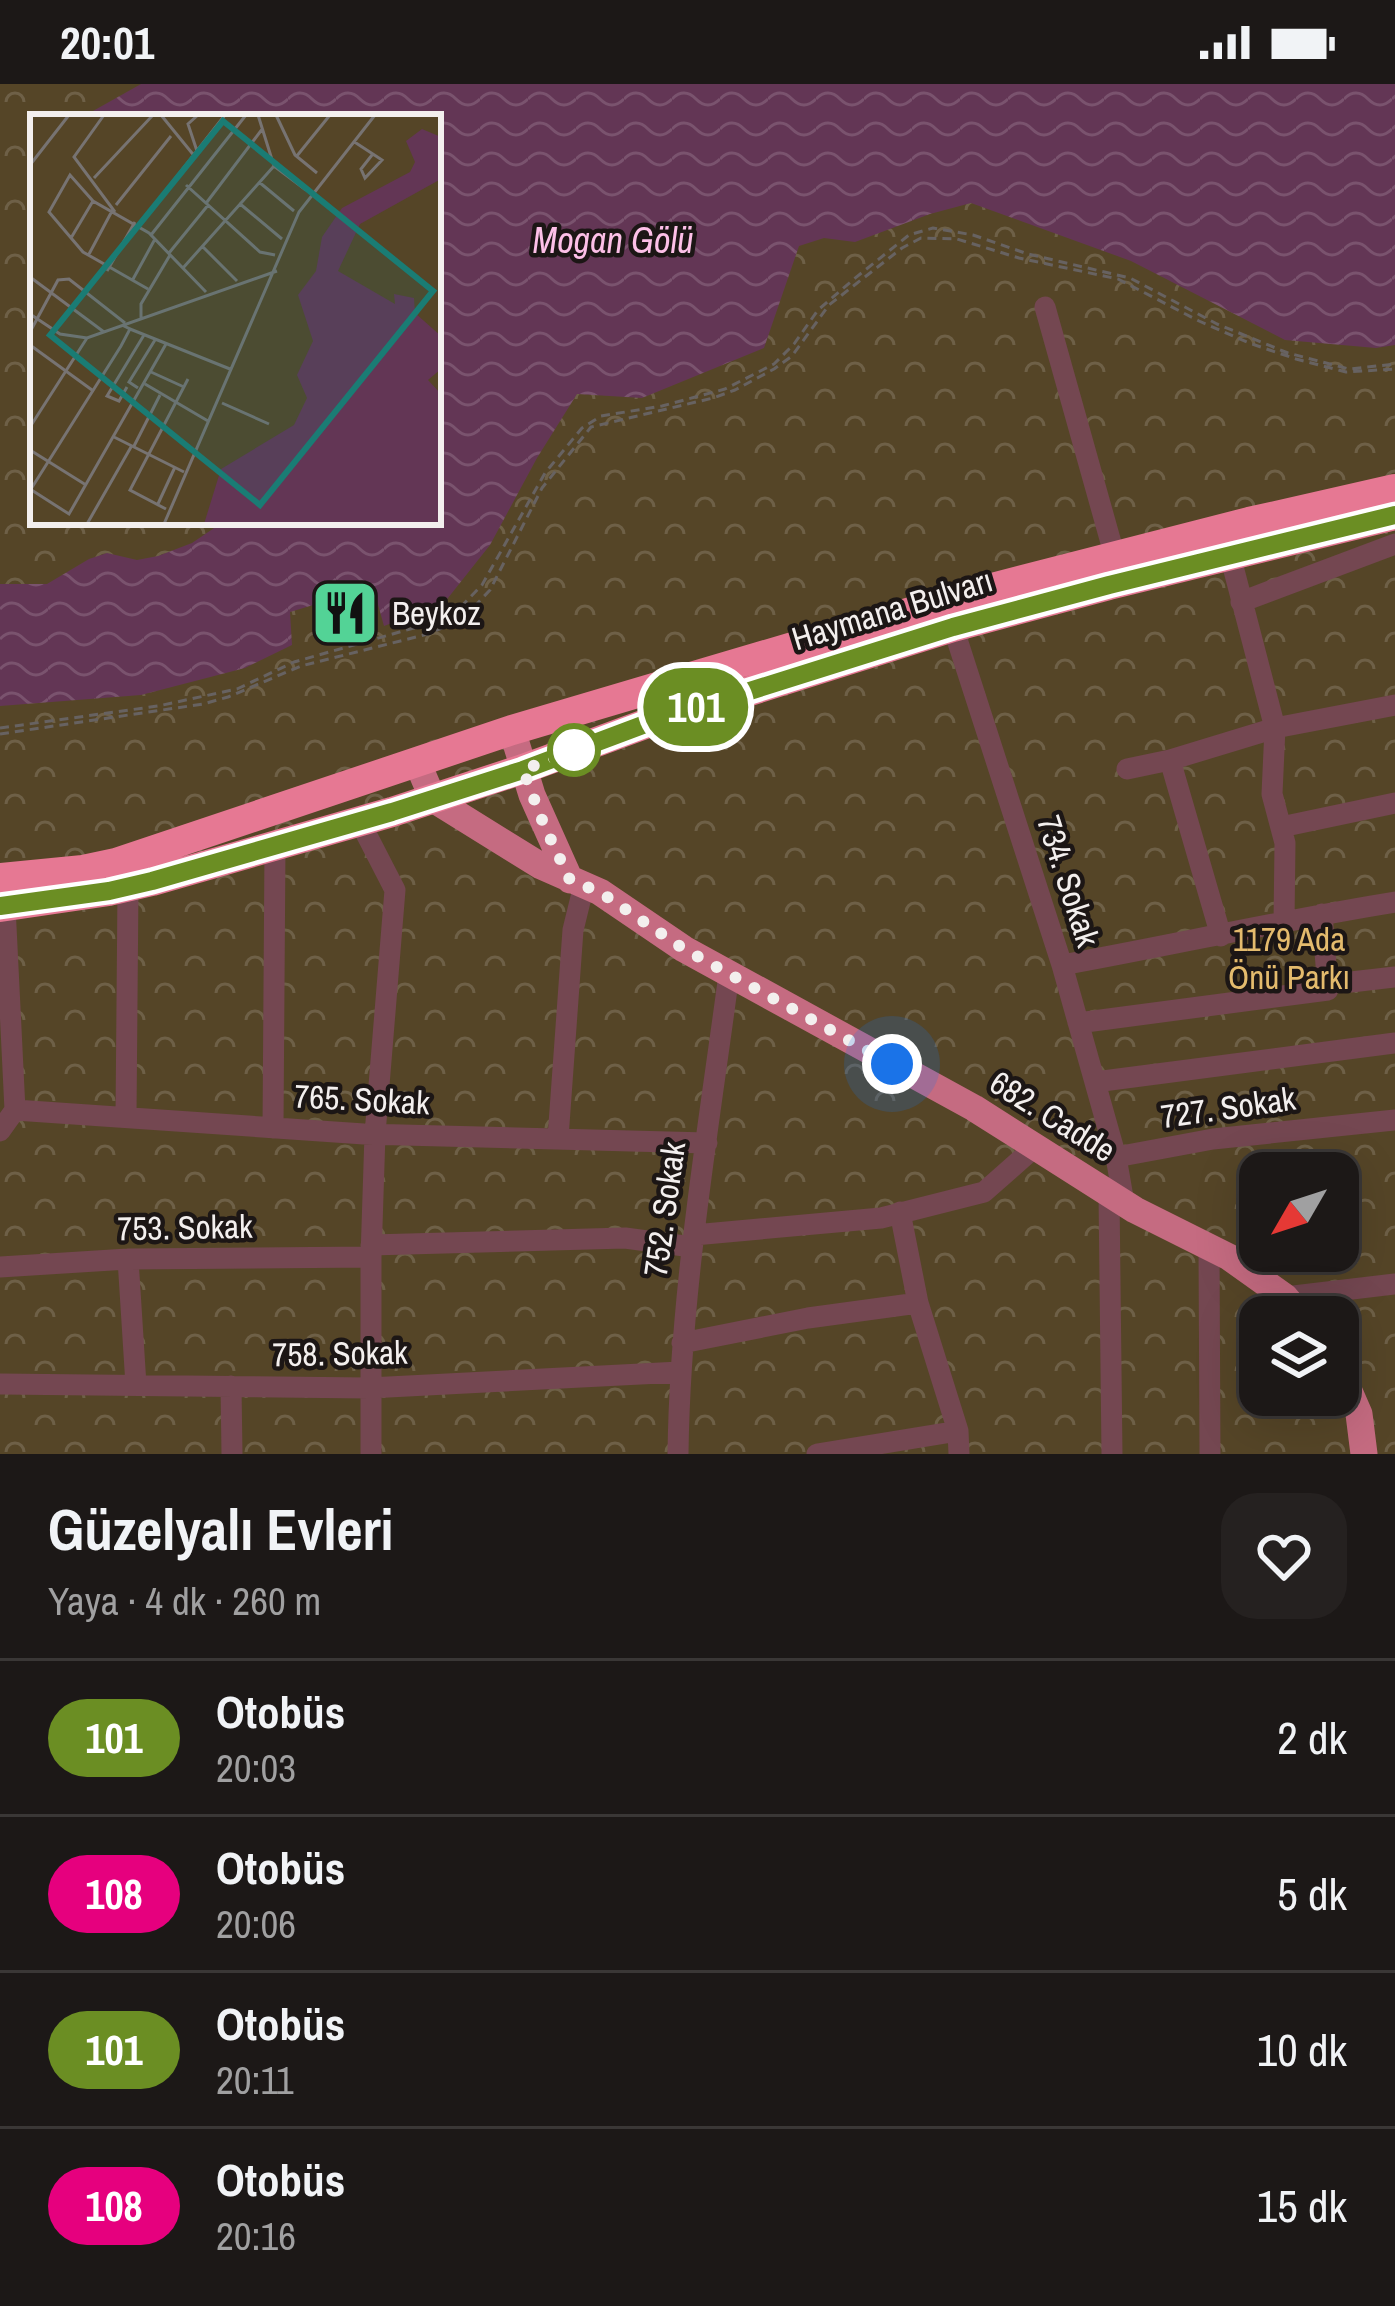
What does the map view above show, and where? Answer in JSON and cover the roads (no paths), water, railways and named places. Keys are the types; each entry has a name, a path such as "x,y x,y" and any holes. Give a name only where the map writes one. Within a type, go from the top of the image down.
{"highway":[{"name":"Haymana Bulvarı","path":"2,897 512,730 992,588 1395,489"},
{"name":"Haymana Bulvarı","path":"2,897 128,888 360,823 648,723 953,627 1395,514"}],"main road":[{"path":"512,730 544,825 577,883"},
{"path":"418,764 433,799"},
{"name":"682. Cadde","path":"433,799 541,866 600,892 684,949 974,1108 1117,1198 1229,1257 1280,1296"},
{"path":"1359,1414 1364,1454"}],"street":[{"path":"1045,307 1115,556"},
{"path":"1318,533 1325,568"},
{"path":"1240,602 1395,544"},
{"path":"1230,555 1275,728 1272,794 1285,843 1284,922"},
{"name":"734. Sokak","path":"953,627 1062,965 1116,1157"},
{"path":"1127,769 1275,728 1395,705"},
{"path":"1170,760 1221,936"},
{"path":"1281,827 1395,803"},
{"path":"360,823 395,890 375,1134 371,1454"},
{"path":"273,1128 275,846"},
{"path":"558,1138 577,883"},
{"path":"126,1118 128,888"},
{"path":"0,1131 14,1110 5,1060 2,897"},
{"path":"1062,965 1395,902"},
{"path":"1078,1023 1328,990 1322,914"},
{"name":"752. Sokak","path":"678,1454 682,1343 729,974"},
{"path":"1351,982 1395,977"},
{"path":"1095,1082 1395,1043"},
{"name":"765. Sokak","path":"14,1110 375,1134 706,1143"},
{"name":"727. Sokak","path":"1116,1157 1213,1139 1395,1120"},
{"name":"753. Sokak","path":"0,1268 625,1238 693,1241 881,1218 985,1192 1035,1147"},
{"path":"1112,1454 1116,1157"},
{"path":"901,1212 918,1303 958,1431 958,1454"},
{"path":"1209,1246 1210,1454"},
{"path":"128,1259 136,1385"},
{"path":"1342,1296 1395,1284"},
{"path":"682,1343 918,1303"},
{"name":"758. Sokak","path":"0,1384 369,1388 680,1372"},
{"path":"231,1386 232,1454"},
{"path":"817,1454 958,1431"}],"water":[{"name":"Mogan Gölü","path":"141,84 1395,84 1395,345 1376,348 1285,340 1131,261 971,203 855,242 824,238 799,246 764,348 642,398 577,394 490,545 444,603 384,626 373,587 290,612 292,645 245,668 141,695 0,706 0,584 47,584 107,553 137,560 158,556 192,543 219,525 441,525 441,114 93,111"}],"place":[{"name":"Beykoz","path":"345,613"}],"park label":[{"name":"1179 Ada Önü Parkı","path":"1289,958"}]}
